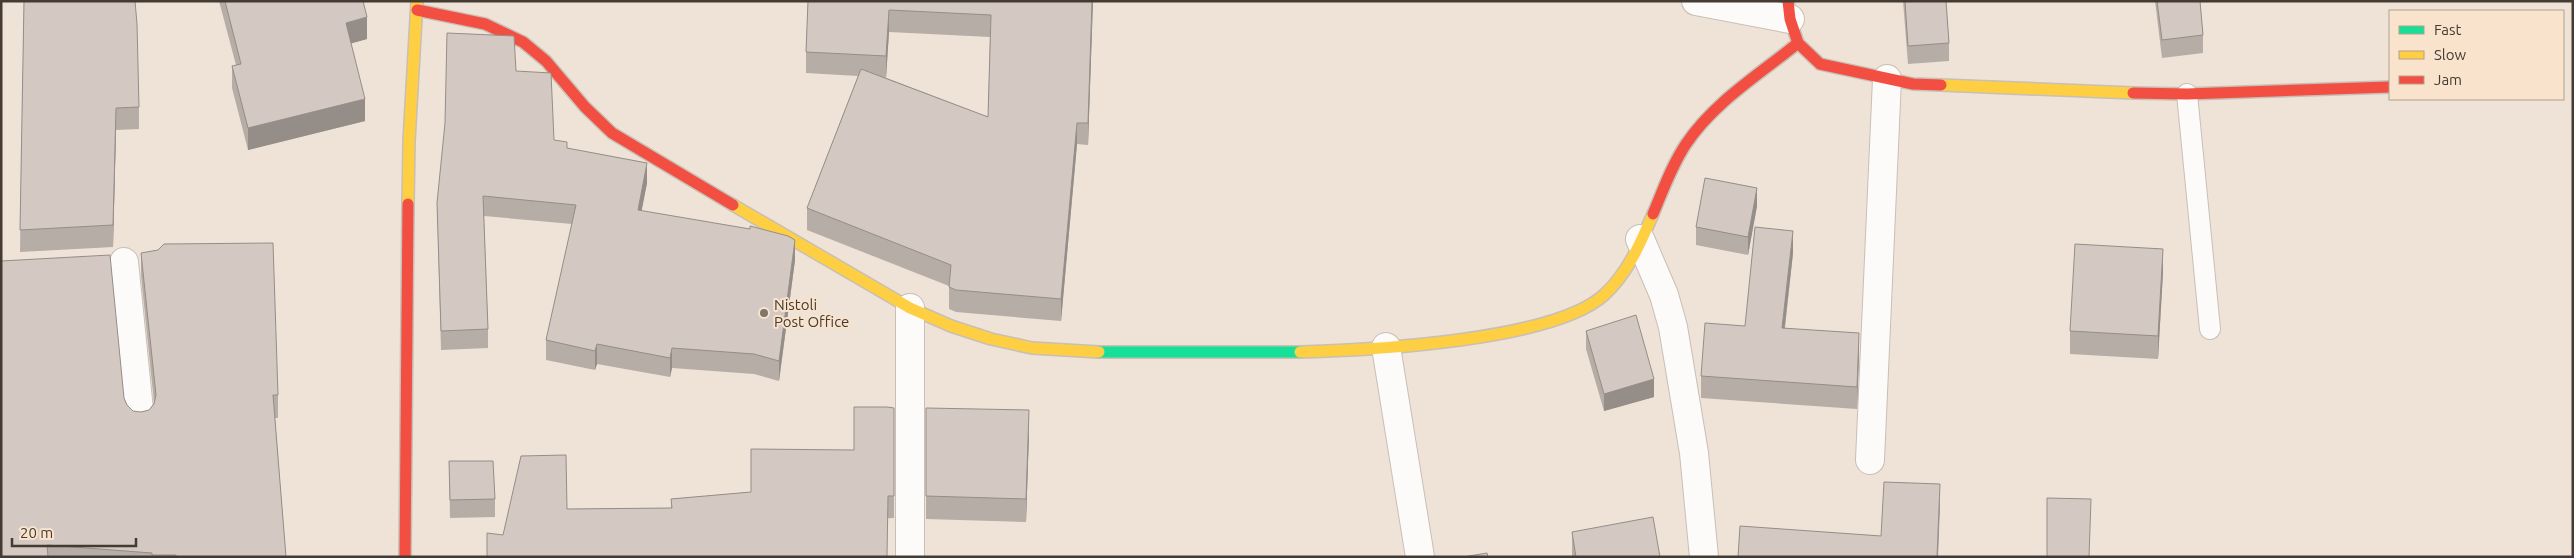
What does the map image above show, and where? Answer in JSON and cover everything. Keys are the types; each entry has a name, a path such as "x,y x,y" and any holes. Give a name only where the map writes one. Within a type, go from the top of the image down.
{"street":[{"path":"1696,1 1792,21 1820,64 1913,84 2029,90 2187,94 2389,86"},
{"path":"405,557 409,141 417,6 493,27 522,42 550,67 606,128 631,146 910,308 945,325 1034,350 1077,352 1340,351 1386,348 1440,343 1494,334 1568,316 1604,296 1627,267 1672,169 1688,142 1725,103 1792,21"},
{"path":"1870,460 1887,79"},
{"path":"1640,239 1664,294 1673,327 1694,453 1704,557"},
{"path":"96,263 137,261 140,420"},
{"path":"910,308 910,557"},
{"path":"1386,348 1420,557"}],"lane":[{"path":"2187,94 2210,330"}],"building":[{"path":"24,1 135,1 139,107 116,108 113,225 20,230"},
{"path":"225,1 363,1 367,17 346,23 365,99 248,128 232,66 241,64"},
{"path":"808,1 1092,1 1088,123 1077,123 1061,299 956,290 949,287 951,265 807,208 861,69 988,117 991,15 889,10 886,56 806,52"},
{"path":"1905,1 1946,1 1949,43 1908,46"},
{"path":"2157,1 2200,1 2203,35 2162,40"},
{"path":"447,33 514,36 516,71 551,73 554,140 567,142 567,148 647,163 638,210 750,229 750,226 788,236 795,240 779,361 754,354 672,348 670,358 597,344 595,351 546,340 576,205 483,196 488,329 441,331 437,203 445,123"},
{"path":"1705,178 1757,188 1748,237 1696,227"},
{"path":"1755,227 1793,231 1782,328 1859,333 1857,387 1701,376 1705,323 1745,326"},
{"path":"273,243 278,395 273,395 286,557 176,557 176,555 152,555 152,553 47,545 48,557 1,557 1,261 110,255 124,398 127,405 133,411 141,412 149,410 154,404 156,395 141,253 158,250 164,244"},
{"path":"2075,244 2163,249 2158,336 2070,331"},
{"path":"1636,315 1654,379 1604,394 1586,331"},
{"path":"854,407 894,408 894,496 888,496 887,557 487,557 487,533 503,535 521,456 566,455 567,509 672,508 671,499 751,492 751,449 854,450"},
{"path":"926,408 1029,410 1026,499 926,496"},
{"path":"449,461 493,461 495,499 450,500"},
{"path":"1884,482 1940,484 1937,557 1738,557 1740,526 1881,536"},
{"path":"2047,498 2091,499 2089,557 2047,557"},
{"path":"1653,517 1660,557 1576,557 1572,532"},
{"path":"1487,553 1488,557 1463,557"}],"traffic: fast":[{"path":"1099,352 1300,352"}],"traffic: slow":[{"path":"408,204 409,141 417,1"},
{"path":"1941,85 2133,93"},
{"path":"733,205 910,308 951,326 991,339 1032,348 1099,352"},
{"path":"1300,352 1370,349 1459,340 1504,333 1545,323 1579,311 1604,295 1620,277 1639,246 1653,214"}],"traffic: jam":[{"path":"1788,1 1790,19 1798,43 1820,64 1913,84 1941,85"},
{"path":"417,10 485,24 523,42 546,61 585,107 612,133 733,205"},
{"path":"1653,214 1676,160 1697,129 1724,102 1798,43"},
{"path":"2133,93 2187,94 2389,87"},
{"path":"405,557 408,204"}],"place":[{"name":"Nistoli Post Office","path":"764,313"}]}
